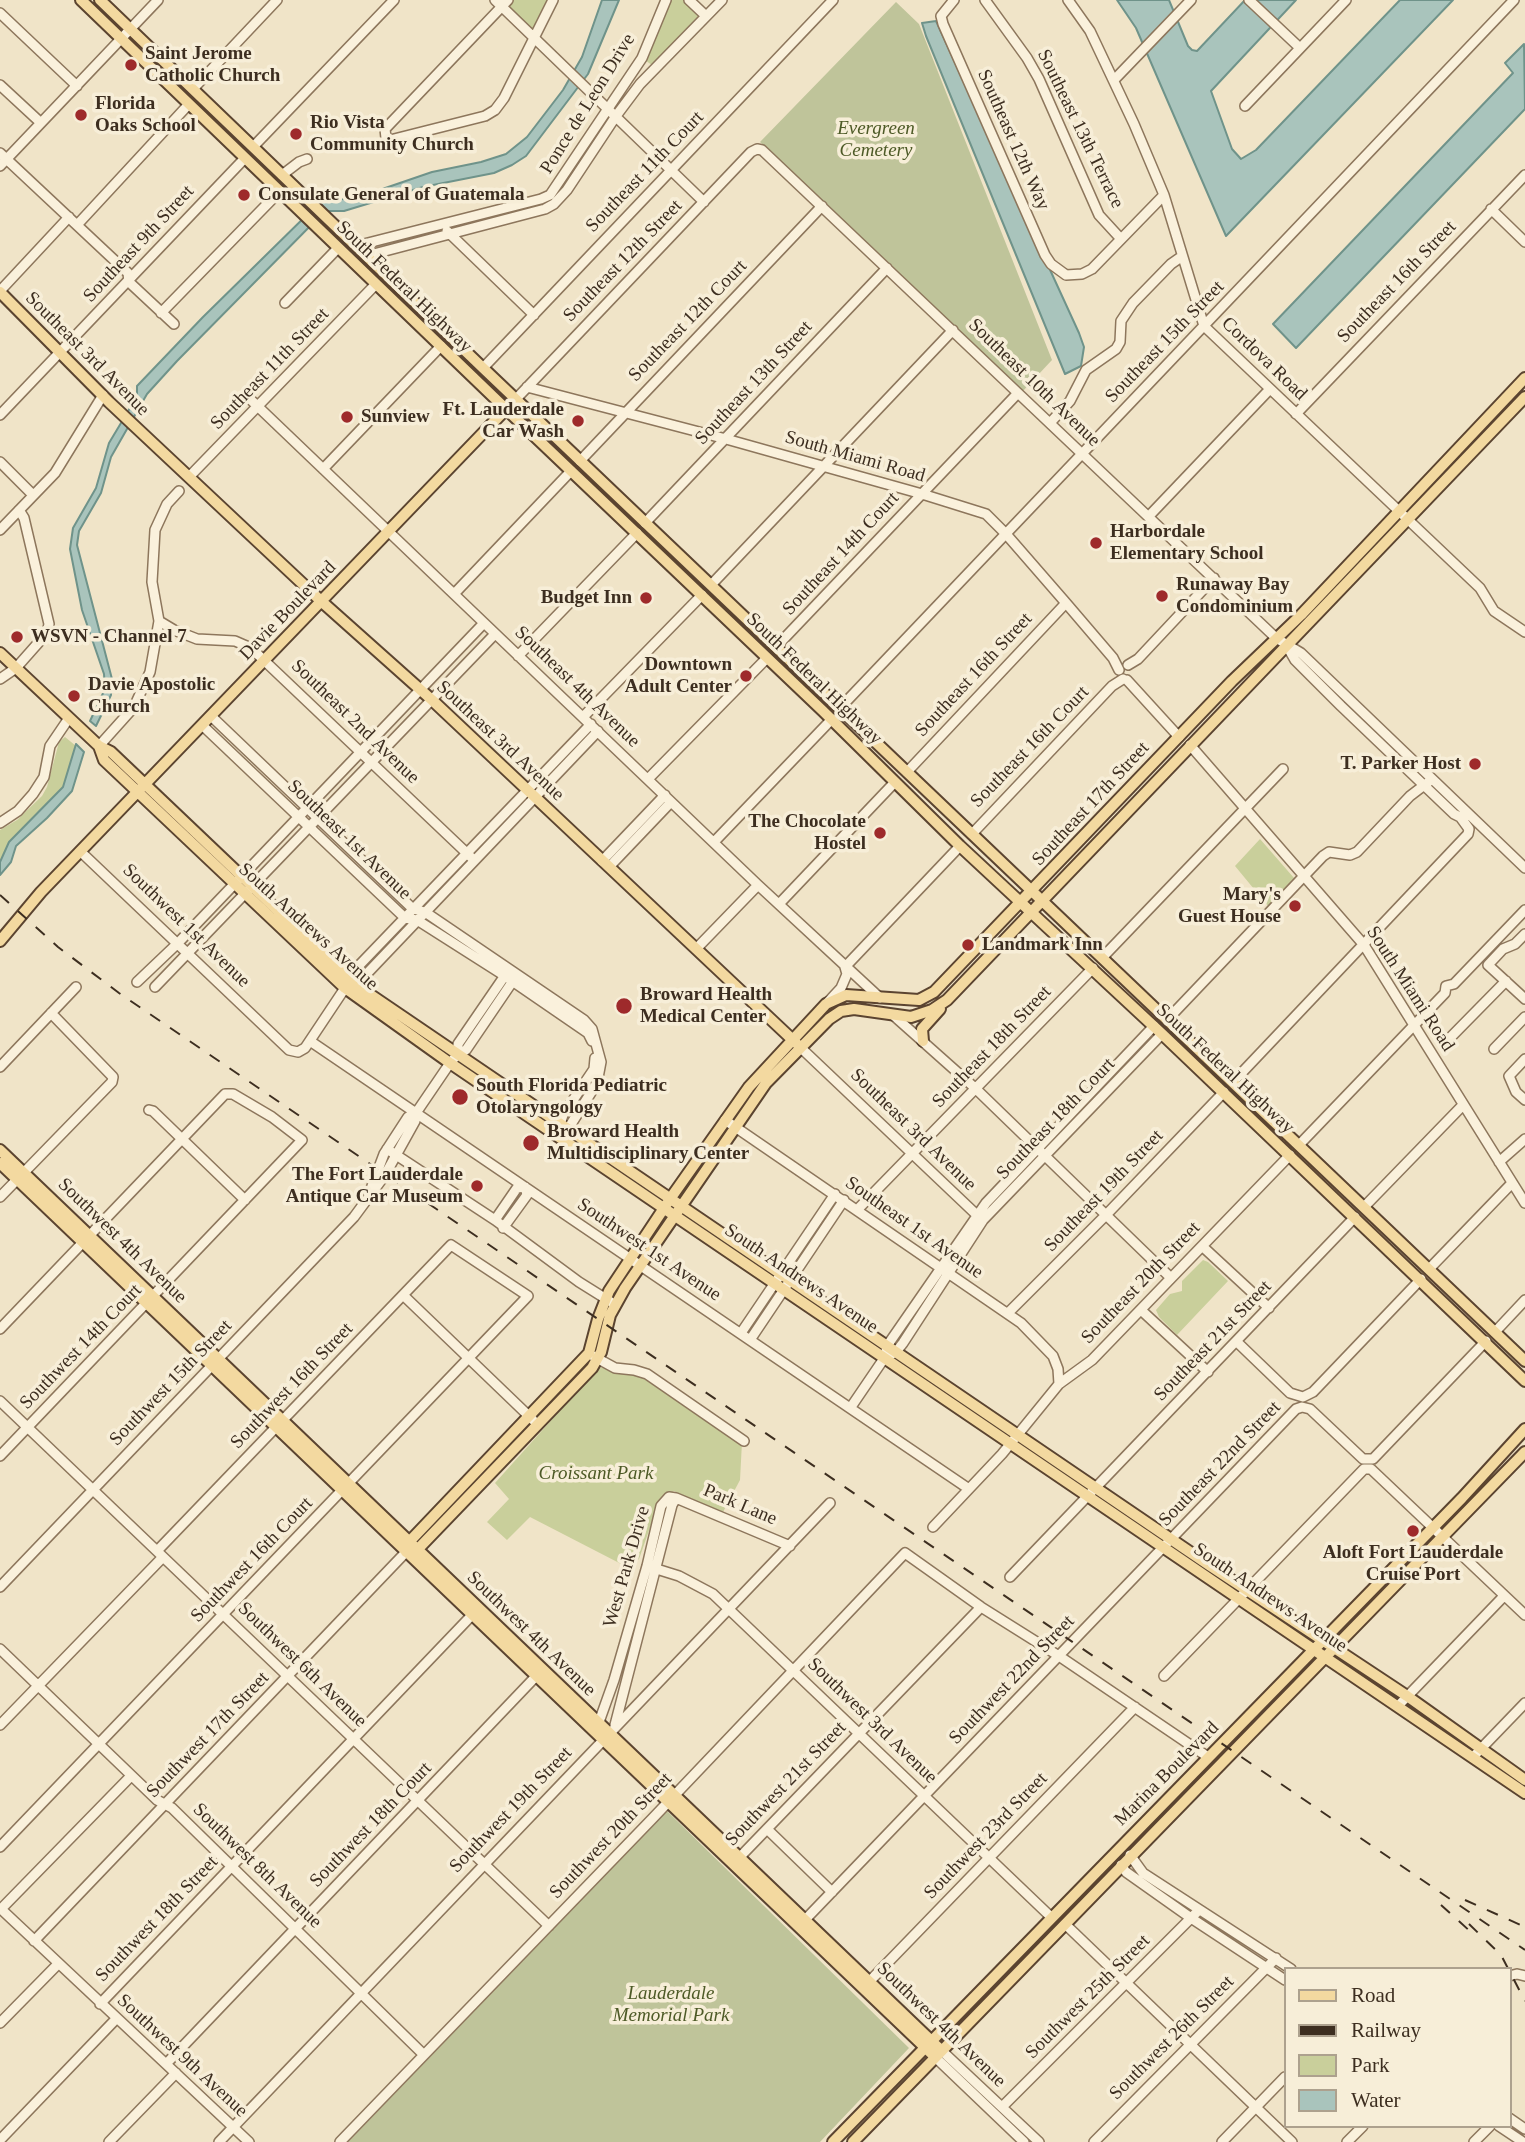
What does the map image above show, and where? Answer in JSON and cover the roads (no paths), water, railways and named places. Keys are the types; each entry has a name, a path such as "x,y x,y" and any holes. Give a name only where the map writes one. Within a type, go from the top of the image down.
{"main road":[{"name":"South Federal Highway","path":"80,0 506,410 823,710 960,846 1144,1016 1525,1381"},
{"path":"100,0 270,163"},
{"path":"230,144 241,148 253,147"},
{"path":"245,158 270,163"},
{"name":"South Federal Highway","path":"270,163 1525,1361"},
{"path":"338,248 366,256"},
{"path":"376,284 398,287"},
{"name":"Southeast 3rd Avenue","path":"0,292 106,399 321,601 432,700 797,1044"},
{"name":"Southeast 17th Street","path":"668,1203 748,1087 829,1019 841,1011 854,1009 911,1017 947,1000 1190,745 1398,512 1525,378"},
{"name":"Southeast 17th Street","path":"678,1210 766,1083 826,1003 846,995 910,1001 929,997 1022,903 1181,734 1408,521 1525,397"},
{"name":"Davie Boulevard","path":"0,941 41,892 516,399"},
{"path":"1488,436 1486,427 1494,410"},
{"path":"1476,449 1481,424"},
{"path":"622,519 632,523 645,523"},
{"path":"636,533 658,535"},
{"name":"South Andrews Avenue","path":"0,653 99,746 111,752 244,894 450,1063 562,1129"},
{"path":"823,710 840,708"},
{"path":"832,719 856,724"},
{"path":"1190,745 1194,721"},
{"name":"South Andrews Avenue","path":"142,788 252,884 350,983 458,1054 678,1210 1167,1543 1243,1594 1322,1640 1328,1652 1398,1706 1525,1780"},
{"path":"970,957 979,967"},
{"path":"923,1041 922,1029 947,1000"},
{"path":"1144,1016 1167,1020"},
{"path":"1158,1030 1179,1031"},
{"path":"1275,1141 1288,1146 1299,1145"},
{"name":"Southwest 4th Avenue","path":"0,1150 21,1176 345,1487 412,1547 540,1673 611,1730 671,1799 938,2053"},
{"path":"1290,1155 1311,1157"},
{"name":"Southwest 4th Avenue","path":"0,1163 21,1176"},
{"name":"Southwest 17th Street","path":"412,1547 593,1356 606,1325 610,1301 630,1258 668,1203"},
{"name":"Southwest 17th Street","path":"610,1301 640,1265 678,1210"},
{"path":"1410,1269 1429,1269"},
{"path":"1421,1279 1440,1280"},
{"name":"Marina Boulevard","path":"833,2142 1433,1527 1525,1429"},
{"name":"Marina Boulevard","path":"853,2142 1525,1452"},
{"name":"Southwest 4th Avenue","path":"412,1547 472,1615 611,1730"},
{"name":"South Andrews Avenue","path":"1243,1594 1313,1650 1328,1652 1407,1696 1525,1793"},
{"path":"1208,1758 1211,1767 1209,1776"},
{"path":"1121,1865 1122,1854 1133,1834"},
{"path":"1062,1906 1065,1924"},
{"path":"1051,1917 1054,1935"}],"street":[{"path":"158,0 41,123 2,159 128,273 129,282 174,324"},
{"path":"193,89 277,0"},
{"path":"253,147 394,0"},
{"path":"553,0 534,38 505,98 495,110 485,116 390,140 384,134 385,129 501,2 534,38 704,202"},
{"name":"Ponce de Leon Drive","path":"366,256 545,209 554,204 567,190 600,130 608,108 642,58 666,0"},
{"path":"689,0 706,16"},
{"path":"616,116 640,84 722,0"},
{"name":"Southeast 11th Court","path":"483,368 833,0"},
{"name":"Southeast 12th Way","path":"954,0 941,16 943,24 1045,256 1057,270 1066,275 1083,274 1092,269 1121,239"},
{"name":"Southeast 13th Terrace","path":"985,0 1039,79 1099,215 1121,239"},
{"name":"Cordova Road","path":"1068,0 1090,31 1164,195 1204,326 1480,588 1494,611 1525,632"},
{"path":"1114,80 1191,0"},
{"path":"1249,0 1300,48"},
{"path":"1245,106 1346,0"},
{"name":"Southeast 15th Street","path":"840,708 1514,0"},
{"path":"0,13 77,86"},
{"path":"642,58 647,65 656,68"},
{"path":"0,85 41,123"},
{"path":"77,225 189,104"},
{"name":"Ponce de Leon Drive","path":"356,246 550,195 600,130 616,116"},
{"name":"Southeast 12th Street","path":"516,399 757,149"},
{"name":"Southeast 10th Avenue","path":"757,149 762,150 822,206 1281,641 1301,653 1427,782 1525,869"},
{"name":"Southeast 9th Street","path":"0,415 245,158"},
{"path":"282,175 307,159"},
{"name":"Southeast 16th Street","path":"1296,414 1525,175"},
{"path":"161,313 279,191"},
{"path":"1121,239 1164,195"},
{"name":"Southeast 12th Court","path":"580,461 822,206"},
{"path":"1491,209 1525,242"},
{"path":"0,292 69,217"},
{"path":"439,224 534,315"},
{"path":"401,234 404,246"},
{"path":"285,303 338,248"},
{"path":"1050,423 1070,401 1086,370 1116,349 1120,342 1121,321 1133,303 1181,257"},
{"name":"Southeast 13th Street","path":"645,523 887,268"},
{"name":"Southeast 11th Street","path":"189,477 376,284"},
{"path":"711,585 953,330"},
{"path":"323,469 441,346"},
{"name":"South Miami Road","path":"527,387 726,439 986,514 1066,603 1124,674 1181,734"},
{"path":"1149,516 1270,389"},
{"name":"Southeast 14th Court","path":"776,647 1018,393"},
{"path":"0,530 64,461 106,399"},
{"name":"Southeast 4th Avenue","path":"250,399 758,885 882,999"},
{"path":"0,462 33,495"},
{"path":"454,594 571,471"},
{"path":"99,746 134,707 150,672 159,621 152,582 153,545 160,516 179,491"},
{"path":"0,679 16,668 47,633 50,624 24,518 19,510"},
{"path":"518,656 636,533"},
{"name":"Southeast 16th Court","path":"972,834 1214,578"},
{"path":"350,983 425,912 471,857 531,794 702,595"},
{"name":"Southeast 16th Street","path":"906,772 1066,603"},
{"name":"Southeast 2nd Avenue","path":"159,621 197,639 235,641 251,648 471,857"},
{"path":"136,982 178,943 484,623"},
{"path":"155,987 495,634"},
{"path":"648,779 767,658"},
{"name":"Southeast 1st Avenue","path":"211,716 413,909"},
{"path":"0,823 18,811 33,794 44,777 50,746 69,718"},
{"path":"713,842 832,719"},
{"name":"Southeast 1st Avenue","path":"202,725 405,918 417,920 470,948"},
{"name":"South Miami Road","path":"1190,745 1364,945 1525,1203"},
{"path":"1102,958 1283,769"},
{"path":"779,904 895,782"},
{"path":"1167,1020 1329,852 1350,855 1357,852 1427,782"},
{"name":"Southeast 10th Avenue","path":"1427,782 1454,814 1473,826 1525,877"},
{"path":"605,864 668,798"},
{"path":"1233,1082 1468,834 1469,829 1461,818"},
{"path":"826,1003 841,988 847,974 845,967 960,846"},
{"name":"Southwest 1st Avenue","path":"81,852 289,1050 298,1052 310,1041 969,1489"},
{"path":"310,1041 350,983 405,918 471,857"},
{"path":"696,949 758,885"},
{"path":"413,909 425,912 511,976 584,1020 590,1031 594,1069 562,1129"},
{"path":"1299,1145 1445,993 1446,986 1454,984 1525,910"},
{"path":"1525,934 1515,944 1503,949 1488,965 1525,999"},
{"name":"Southeast 18th Street","path":"858,1209 1093,968"},
{"name":"Southwest 15th Street","path":"0,1587 354,1217 385,1175 391,1152 415,1121 416,1113 458,1054 458,1044 483,1016 511,976"},
{"path":"1446,1042 1506,981"},
{"path":"0,1067 76,987"},
{"path":"0,1197 112,1082 113,1077 51,1013"},
{"path":"893,1015 975,1088 1171,1278"},
{"path":"1494,1049 1525,1017"},
{"name":"Southeast 18th Court","path":"889,1352 980,1218 1158,1030"},
{"name":"Southeast 3rd Avenue","path":"797,1044 980,1218"},
{"path":"1524,1101 1509,1076 1525,1059"},
{"name":"Southeast 19th Street","path":"1008,1313 1224,1092"},
{"name":"Southwest 14th Court","path":"0,1456 302,1140 272,1117 229,1093 182,1140"},
{"path":"1364,1207 1462,1105"},
{"path":"149,1110 244,1200"},
{"name":"Southeast 1st Avenue","path":"725,1120 1008,1313 1034,1334 1053,1356 1058,1369 1059,1384"},
{"path":"1499,1163 1525,1139"},
{"path":"0,1329 182,1140"},
{"path":"391,1152 495,1220 610,1301"},
{"name":"Southeast 20th Street","path":"1014,1438 1059,1384 1092,1360 1290,1155"},
{"path":"1429,1269 1513,1183"},
{"path":"495,1220 517,1188 525,1187 527,1195 503,1228"},
{"path":"750,1340 799,1246 835,1194"},
{"path":"741,1333 809,1252 844,1200"},
{"name":"Southeast 21st Street","path":"1092,1491 1355,1217"},
{"name":"Southwest 16th Street","path":"0,1725 451,1245 528,1296"},
{"path":"1202,1245 1269,1308"},
{"path":"799,1246 809,1252"},
{"name":"Southeast 22nd Street","path":"1237,1342 1290,1393 1303,1397 1313,1392 1421,1279"},
{"path":"403,1295 533,1421"},
{"name":"Southwest 16th Court","path":"0,1847 528,1296"},
{"path":"1495,1332 1525,1300"},
{"path":"1142,1310 1208,1372"},
{"name":"Southeast 22nd Street","path":"1167,1543 1296,1409 1310,1409 1363,1459 1373,1459 1486,1342"},
{"path":"851,1407 889,1352"},
{"path":"593,1356 615,1368 646,1374 744,1441"},
{"name":"Southwest 6th Avenue","path":"0,1401 549,1926"},
{"path":"933,1527 1014,1438"},
{"path":"1164,1676 1364,1469 1371,1469 1525,1615"},
{"path":"1010,1577 1092,1491"},
{"name":"Park Lane","path":"676,1497 790,1545"},
{"name":"West Park Drive","path":"599,1722 676,1497"},
{"name":"Southwest 19th Street","path":"219,2142 830,1503"},
{"name":"Southwest 22nd Street","path":"802,1924 1167,1543"},
{"name":"Southwest 17th Street","path":"34,1941 412,1547"},
{"name":"Southwest 20th Street","path":"340,2142 795,1671 905,1553 981,1607"},
{"name":"West Park Drive","path":"611,1730 652,1568"},
{"name":"Southwest 3rd Avenue","path":"652,1568 696,1584 729,1609 1051,1917"},
{"path":"1398,1706 1504,1596"},
{"path":"981,1607 1059,1656 1208,1758"},
{"name":"Southwest 21st Street","path":"736,1861 981,1607"},
{"name":"Southwest 18th Street","path":"100,2004 472,1615"},
{"name":"Southwest 8th Avenue","path":"0,1650 157,1800 172,1808 424,2055"},
{"name":"Southwest 18th Court","path":"166,2064 540,1673"},
{"path":"1476,1753 1525,1703"},
{"name":"Southwest 23rd Street","path":"866,1985 1135,1707"},
{"path":"1,1909 131,1776"},
{"path":"767,1829 832,1892"},
{"path":"1130,1855 1143,1873 1284,1979"},
{"path":"1121,1865 1126,1872 1288,1967"},
{"name":"Southwest 9th Avenue","path":"1,1909 249,2142"},
{"name":"Southwest 25th Street","path":"1002,2107 1195,1914"},
{"path":"1065,1924 1292,2142"},
{"name":"Southwest 26th Street","path":"1094,2142 1276,1958"},
{"path":"0,2023 58,1964"},
{"path":"0,2140 116,2019"},
{"name":"Southwest 4th Avenue","path":"938,2053 1039,2142"},
{"name":"Southwest 4th Avenue","path":"938,2053 1024,2142"},
{"path":"109,2142 176,2073"},
{"path":"1222,2142 1284,2078"},
{"path":"1347,2142 1361,2128"},
{"path":"1474,2142 1488,2128"},
{"path":"1502,2128 1523,2142"}],"water":[{"path":"602,0 619,0 588,74 526,156 494,173 423,187 344,211 325,211 147,394 111,457 101,493 79,531 77,545 112,679 111,695 96,726 90,721 105,689 104,674 82,610 70,549 73,528 96,488 109,443 133,403 137,386 320,202 359,197 432,172 481,162 506,154 527,137 563,90 582,57"},
{"path":"1117,0 1169,0 1188,46 1197,51 1245,0 1296,0 1211,91 1232,149 1241,159 1256,150 1400,0 1453,0 1226,236 1136,28"},
{"path":"936,21 1079,333 1084,347 1081,366 1065,374 926,36 922,23"},
{"path":"1524,44 1525,109 1296,348 1273,324 1513,73 1505,63"},
{"path":"76,744 84,752 72,791 16,846 11,862 0,875 0,862 9,842 63,787"}],"railway":[{"path":"0,895 58,947 119,993 1525,1950"},
{"path":"1465,1900 1525,1927"},
{"path":"1441,1905 1472,1933"},
{"path":"1469,1924 1501,1955 1507,1967"},
{"path":"1511,1974 1525,2001"}],"place":[{"name":"Saint Jerome Catholic Church","path":"131,65"},
{"name":"Florida Oaks School","path":"81,115"},
{"name":"Rio Vista Community Church","path":"296,134"},
{"name":"Consulate General of Guatemala","path":"244,195"},
{"name":"Sunview","path":"347,417"},
{"name":"Ft. Lauderdale Car Wash","path":"578,421"},
{"name":"Harbordale Elementary School","path":"1096,543"},
{"name":"Runaway Bay Condominium","path":"1162,596"},
{"name":"Budget Inn","path":"646,598"},
{"name":"WSVN - Channel 7","path":"17,637"},
{"name":"Downtown Adult Center","path":"746,676"},
{"name":"Davie Apostolic Church","path":"74,696"},
{"name":"T. Parker Host","path":"1475,764"},
{"name":"The Chocolate Hostel","path":"880,833"},
{"name":"Mary's Guest House","path":"1295,906"},
{"name":"Landmark Inn","path":"968,945"},
{"name":"Broward Health Medical Center","path":"624,1006"},
{"name":"South Florida Pediatric Otolaryngology","path":"460,1097"},
{"name":"Broward Health Multidisciplinary Center","path":"531,1143"},
{"name":"The Fort Lauderdale Antique Car Museum","path":"477,1186"},
{"name":"Aloft Fort Lauderdale Cruise Port","path":"1413,1531"}],"park label":[{"name":"Evergreen Cemetery","path":"876,140"},
{"name":"Croissant Park","path":"596,1474"},
{"name":"Lauderdale Memorial Park","path":"671,2005"}]}
